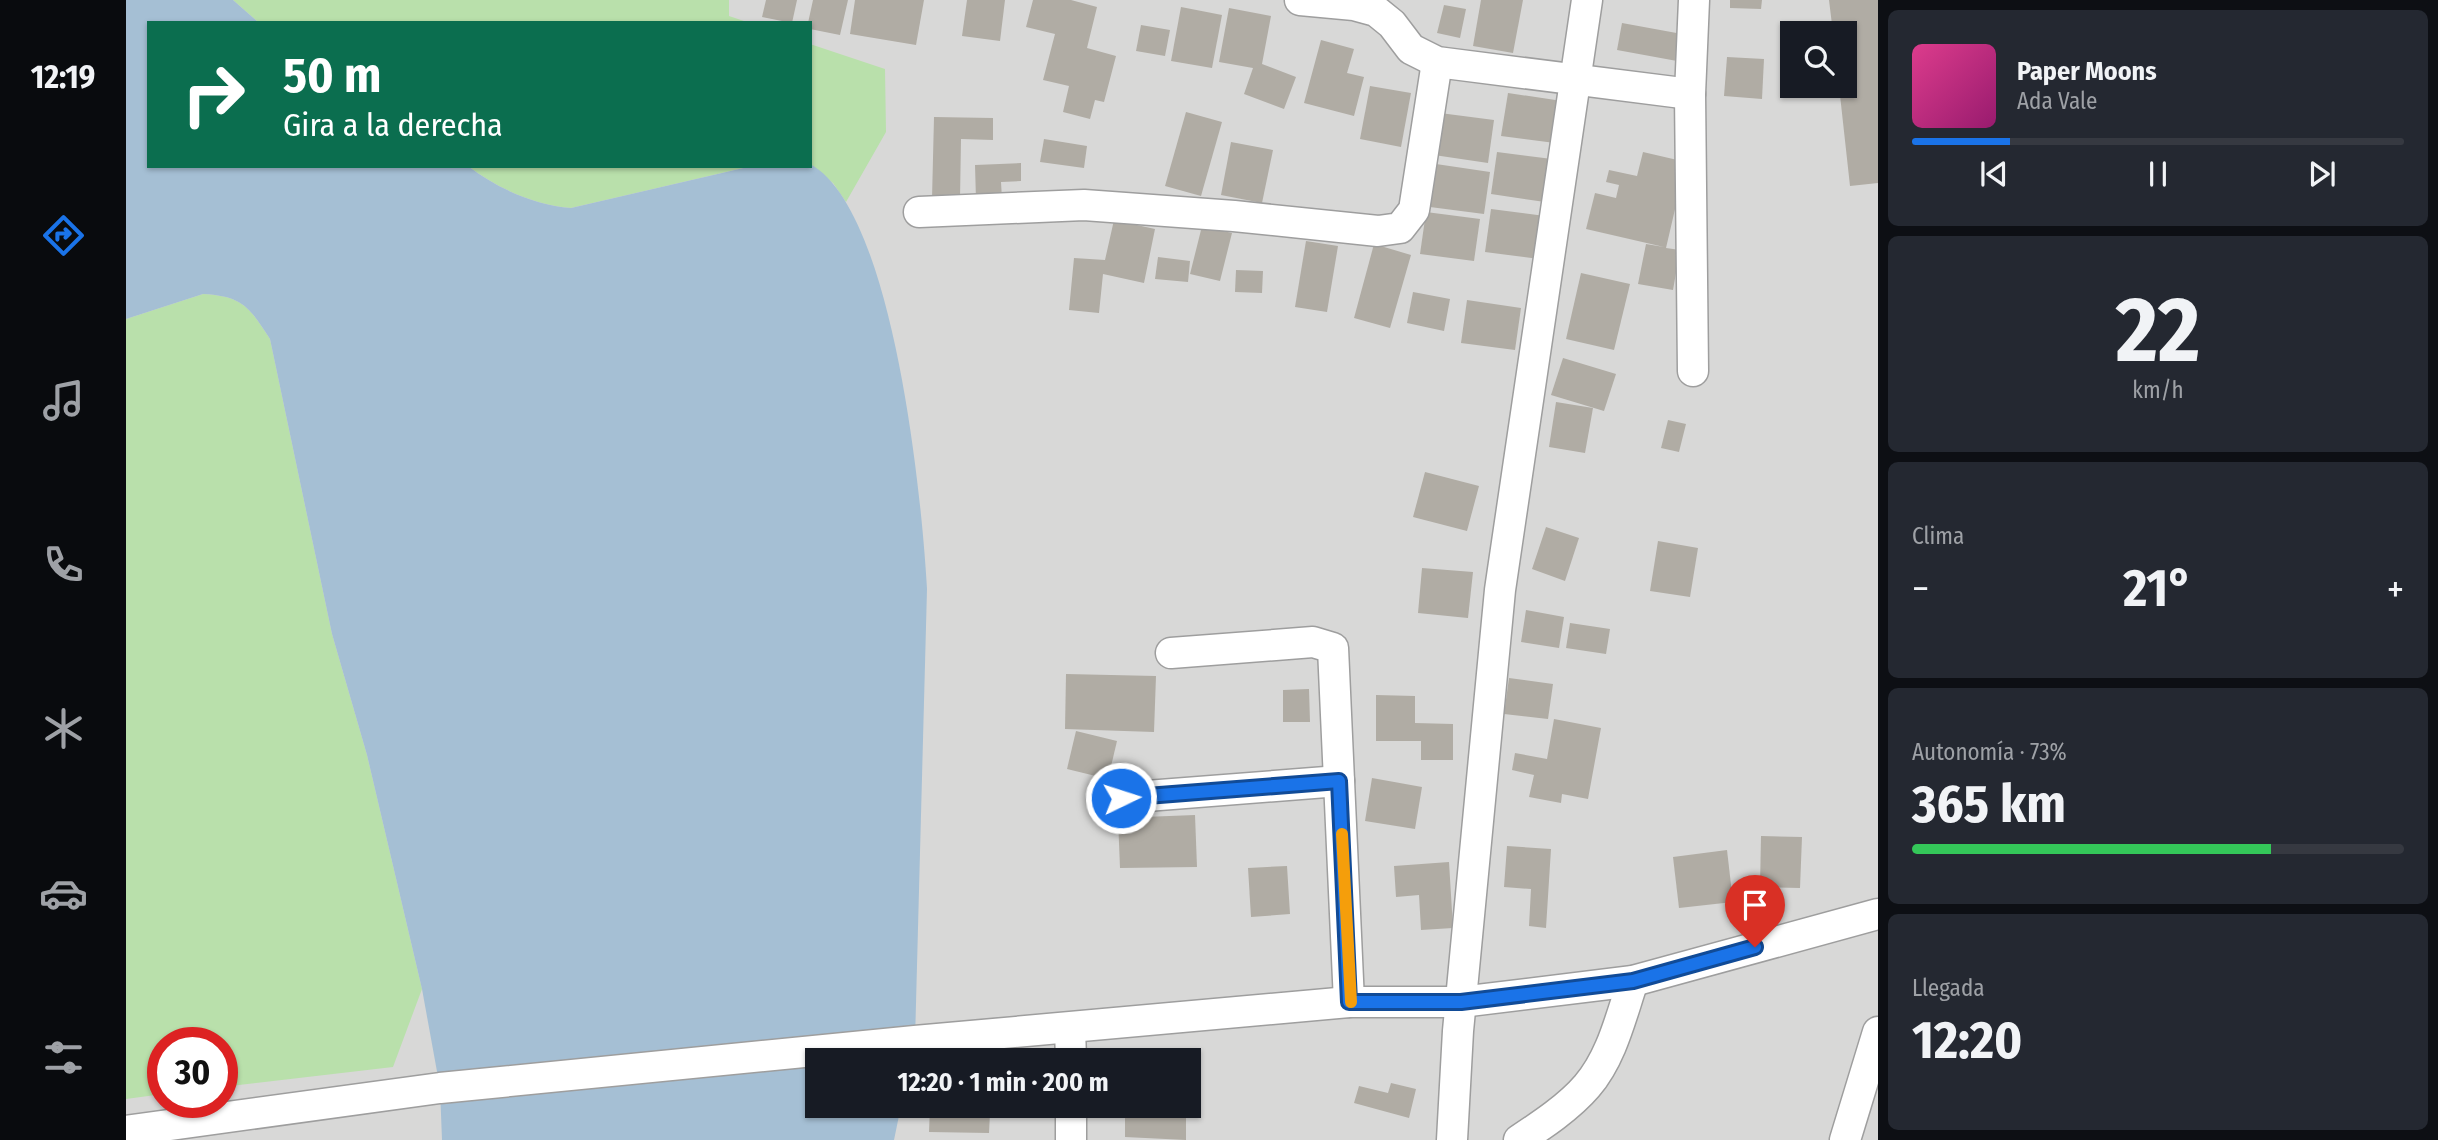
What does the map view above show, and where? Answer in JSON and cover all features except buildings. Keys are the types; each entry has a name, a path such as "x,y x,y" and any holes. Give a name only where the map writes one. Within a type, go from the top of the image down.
{"street":[{"path":"1300,0 1385,8 1411,50 1437,62 1690,94"},
{"path":"1452,1140 1461,1002 1500,590 1587,0"},
{"path":"1693,371 1690,94 1694,0"},
{"path":"919,212 1084,205 1378,231 1400,228 1414,210 1437,62"},
{"path":"1171,653 1313,642 1334,648 1349,1002"},
{"path":"1121,798 1339,781"},
{"path":"126,1130 231,1128 440,1088 1349,1002 1461,1002 1633,981 1878,914"},
{"path":"1519,1140 1588,1085 1612,1043 1633,981"},
{"path":"1070,1028 1070,1048"},
{"path":"1845,1140 1878,1032"},
{"path":"1071,1118 1071,1140"}],"shaded area":[{"path":"126,0 1878,0 1878,1140 126,1140"}],"green space":[{"path":"233,0 729,0 729,16 744,21 257,21"},
{"path":"812,45 885,69 886,132 846,202 833,183 812,166"},
{"path":"471,168 743,168 571,208 517,195"},
{"path":"203,294 217,295 244,306 257,319 270,339 332,634 367,755 422,989 393,1067 238,1085 238,1027 147,1027 147,1096 126,1099 126,319"}],"water":[{"path":"126,0 233,0 257,21 147,21 147,168 471,168 517,195 571,208 743,168 812,168 812,166 839,191 863,237 883,295 910,427 924,547 927,589 915,1041 914,1048 805,1048 805,1118 899,1118 894,1140 442,1140 440,1088 422,989 367,755 332,634 270,339 251,312 237,301 203,294 126,319"}],"slow traffic":[{"path":"1342,834 1351,1002"}],"route":[{"path":"1121,798 1339,781 1349,1002 1461,1002 1633,981 1755,947"}]}
